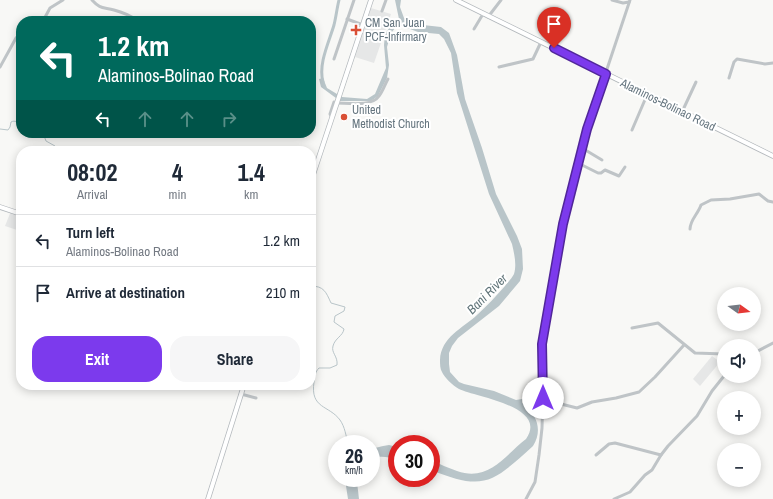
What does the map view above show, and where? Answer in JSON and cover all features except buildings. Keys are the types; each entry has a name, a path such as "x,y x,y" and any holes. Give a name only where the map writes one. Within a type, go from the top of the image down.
{"main road":[{"path":"316,166 371,0"},
{"name":"Alaminos-Bolinao Road","path":"456,0 773,156"},
{"path":"0,207 16,212"},
{"path":"208,499 242,390"}],"street":[{"path":"46,16 50,8 63,0"},
{"path":"92,0 99,7 115,10 131,16"},
{"path":"334,59 354,0"},
{"path":"382,12 386,0"},
{"path":"488,17 501,0"},
{"path":"612,0 623,3 629,1"},
{"path":"526,499 532,488 537,470 542,428 543,403 542,344 563,224 582,148 629,1"},
{"path":"474,29 483,14"},
{"path":"347,19 363,24"},
{"path":"0,67 16,38"},
{"path":"499,66 533,59 541,42"},
{"path":"729,78 734,62 737,59 765,64 773,62"},
{"path":"336,103 373,102 379,96 388,78"},
{"path":"682,112 696,82"},
{"path":"632,130 647,95"},
{"path":"582,148 602,160"},
{"path":"578,163 598,173 605,170 619,176 625,167"},
{"path":"690,229 691,223 698,212 700,205 711,200 730,199 759,194 768,201 773,202"},
{"path":"632,328 658,323 695,353 717,354"},
{"path":"761,349 773,343"},
{"path":"543,403 561,404 577,408 592,402 639,392 684,345"},
{"path":"614,499 630,492 645,475 652,470 661,455 697,416 712,390 718,383"},
{"path":"241,394 256,398"},
{"path":"596,455 609,444 615,443 661,455"}],"shaded area":[{"path":"395,0 401,0 400,7 404,18 414,24 441,27 449,33 457,55 465,99 496,194 522,249 523,269 520,281 499,306 458,338 449,353 449,364 450,372 459,382 494,391 516,400 522,399 522,403 535,417 538,434 533,446 508,468 487,480 476,482 464,481 440,474 440,464 457,471 468,473 478,473 487,470 495,466 526,439 530,428 527,418 519,411 507,405 459,389 447,379 440,368 441,352 448,339 488,305 513,276 515,266 512,244 489,194 457,93 451,53 444,39 439,34 418,32 402,26 396,27 391,33 387,47 389,65 387,78 378,96 371,101 340,101 321,87 319,79 323,78 327,88 342,97 367,99 375,94 386,68 384,45 385,34 399,19"},
{"path":"371,8 391,14 374,63 355,57"},
{"path":"11,211 16,213 16,230 5,226"},
{"path":"712,356 717,360 717,366 700,386 693,379"},
{"path":"388,445 388,457 380,457 380,447"},
{"path":"346,487 358,487 359,499 348,499"}],"waterway":[{"path":"323,82 323,61 334,25 339,0"},
{"path":"0,129 8,130 11,122 16,122"},
{"path":"45,138 46,141 55,146"},
{"path":"316,286 324,290 331,303 345,307 344,311 335,316 334,322 344,329 333,346 333,351 337,359 337,365 330,368 319,368 316,372"},
{"path":"314,390 315,397 321,406 336,415 340,420 346,435"}],"place":[{"name":"CM San Juan PCF-Infirmary","path":"356,30"},
{"name":"United Methodist Church","path":"344,117"}],"route":[{"path":"543,398 542,344 563,224 587,129 606,74 554,48"}],"water label":[{"name":"Bani River","path":"487,294"}]}
